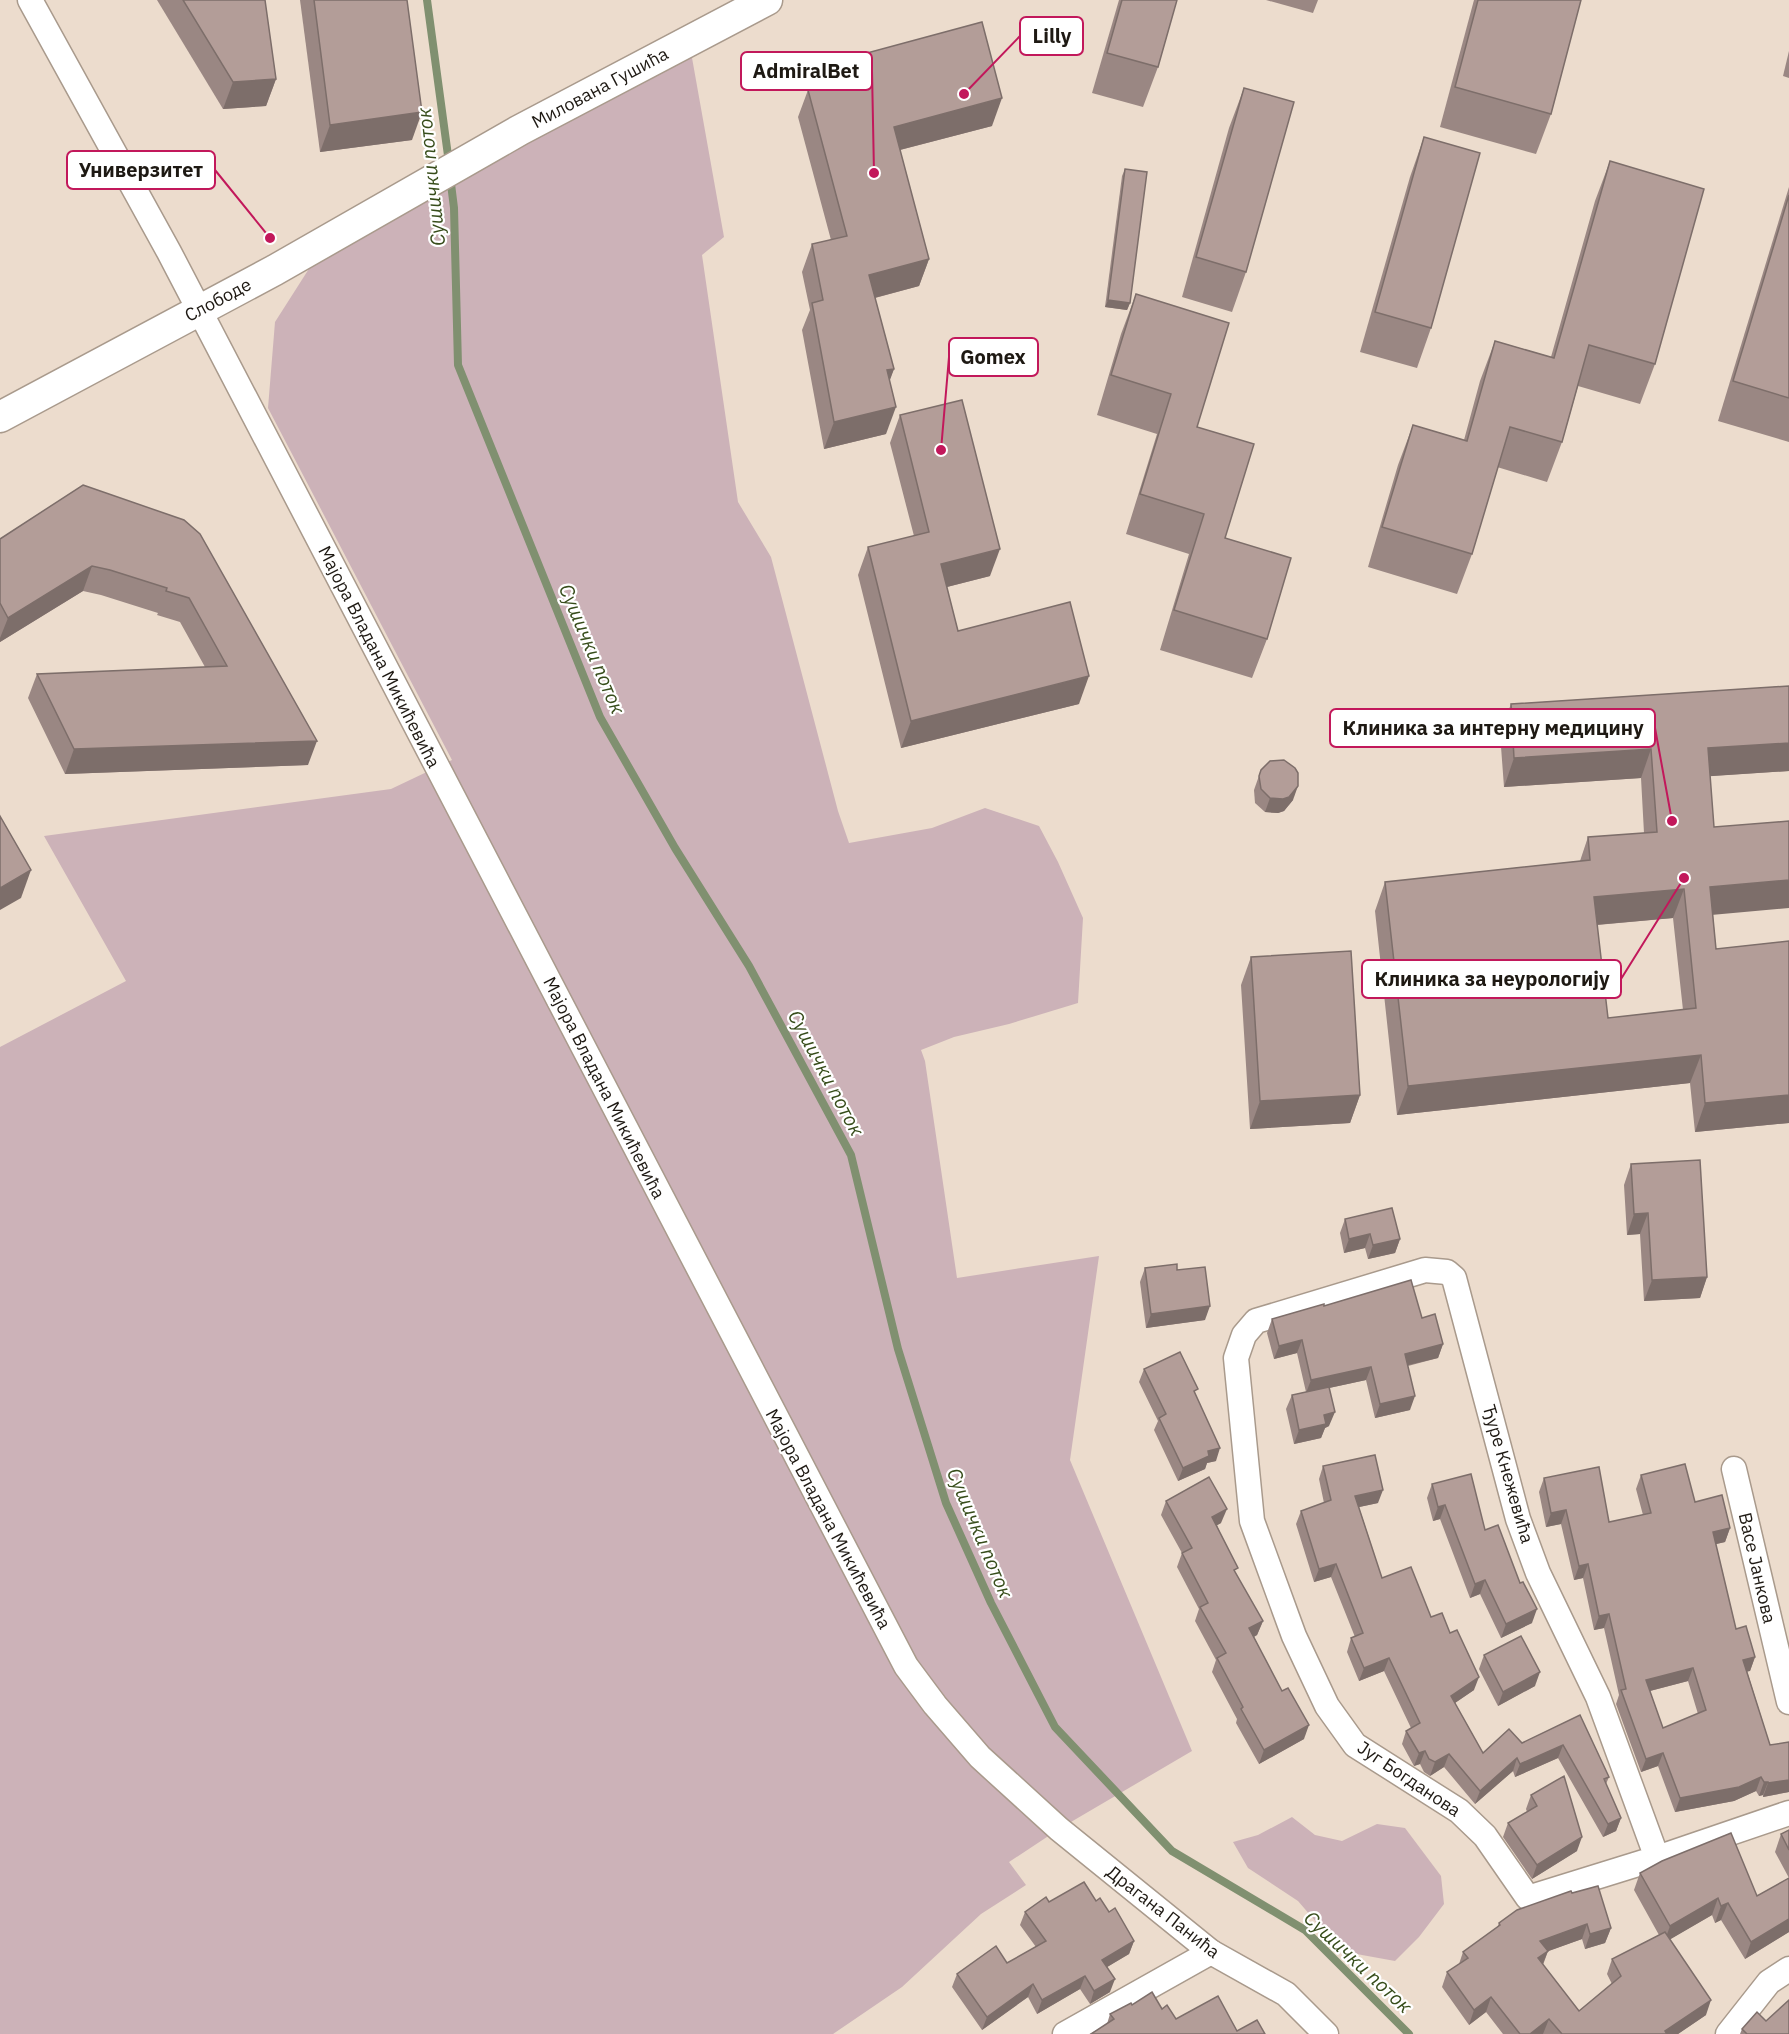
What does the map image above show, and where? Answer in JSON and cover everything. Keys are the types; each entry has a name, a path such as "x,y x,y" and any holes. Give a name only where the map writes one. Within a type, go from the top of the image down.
{"street":[{"name":"Мајора Владана Микићевића","path":"30,0 199,310 906,1665 935,1704 980,1757 1059,1828"},
{"name":"Милована Гушића","path":"434,178 766,0"},
{"name":"Слободе","path":"0,417 275,270 434,178"},
{"name":"Ђуре Кнежевића","path":"1256,1322 1425,1270 1447,1272 1454,1278 1518,1519 1538,1573 1598,1697 1657,1858"},
{"name":"Југ Богданова","path":"1256,1322 1244,1335 1236,1358 1252,1521 1294,1636 1327,1706 1355,1745 1459,1811 1485,1836 1528,1898 1657,1858 1789,1813"},
{"name":"Васе Јанкова","path":"1734,1469 1789,1702"},
{"name":"Драгана Панића","path":"1059,1828 1211,1952 1286,1994 1326,2034"},
{"path":"1065,2034 1211,1952"},
{"path":"1728,2034 1769,1982 1789,1969"}],"shaded area":[{"path":"689,41 724,237 702,255 738,502 771,557 838,811 849,843 932,828 985,808 1039,826 1083,918 1078,1003 1009,1024 954,1037 921,1050 925,1061 957,1278 1099,1256 1070,1460 1192,1751 1059,1829 1009,1862 1026,1885 981,1914 902,1987 833,2034 0,2034 0,1047 126,981 44,836 391,789 452,760 268,408 275,322 312,264"},
{"path":"1292,1817 1315,1835 1342,1841 1377,1824 1405,1828 1441,1876 1444,1904 1419,1937 1395,1961 1351,1953 1317,1923 1298,1901 1248,1868 1233,1842 1258,1835"}],"building":[{"path":"183,0 265,0 276,79 233,82"},
{"path":"314,0 407,0 422,112 330,125"},
{"path":"1122,0 1177,0 1158,67 1107,53"},
{"path":"1478,0 1581,0 1551,114 1455,87"},
{"path":"982,22 1002,98 894,127 929,259 869,275 894,369 887,370 896,407 834,422 812,303 823,300 812,244 847,236 808,90 852,78 849,68 870,62 867,53"},
{"path":"1244,88 1294,102 1246,272 1196,257"},
{"path":"1424,137 1480,153 1431,328 1375,312"},
{"path":"1610,161 1704,189 1655,364 1589,345 1562,442 1510,427 1472,554 1382,527 1413,425 1467,441 1495,341 1554,358"},
{"path":"1125,169 1147,172 1130,303 1108,300"},
{"path":"1789,195 1789,398 1733,381"},
{"path":"1136,294 1229,323 1197,427 1254,444 1225,538 1291,558 1267,639 1174,610 1204,514 1140,494 1171,394 1111,375"},
{"path":"962,400 1000,549 941,564 958,631 1070,602 1089,676 911,721 868,547 929,532 900,415"},
{"path":"83,485 184,520 200,534 317,741 74,749 37,674 227,666 189,598 166,591 167,588 92,566 8,618 0,603 0,539"},
{"path":"1789,686 1789,743 1708,748 1714,827 1789,821 1789,880 1710,887 1716,949 1789,941 1789,1095 1705,1103 1701,1055 1408,1086 1385,882 1590,860 1588,837 1657,832 1651,749 1514,758 1511,704","holes":["1684,889 1696,1008 1608,1018 1594,897"]},
{"path":"1284,760 1298,773 1298,786 1289,797 1270,798 1261,789 1259,776 1261,770 1270,761"},
{"path":"0,816 31,870 0,888"},
{"path":"1351,951 1360,1095 1260,1101 1251,957"},
{"path":"1700,1160 1707,1277 1652,1280 1648,1213 1634,1214 1631,1164"},
{"path":"1392,1208 1400,1239 1373,1245 1370,1234 1349,1239 1345,1219"},
{"path":"1177,1264 1177,1270 1205,1267 1210,1306 1151,1314 1145,1268"},
{"path":"1411,1280 1422,1318 1435,1314 1443,1344 1405,1354 1415,1396 1380,1404 1371,1367 1311,1380 1302,1340 1279,1346 1272,1319"},
{"path":"1180,1352 1198,1389 1194,1391 1220,1448 1208,1451 1209,1456 1183,1468 1159,1418 1166,1414 1144,1369"},
{"path":"1329,1387 1335,1412 1324,1415 1326,1424 1299,1430 1292,1395"},
{"path":"1375,1455 1383,1490 1355,1496 1382,1578 1411,1567 1431,1617 1442,1613 1450,1633 1457,1630 1479,1677 1451,1696 1483,1753 1509,1729 1522,1743 1580,1715 1609,1777 1604,1779 1621,1818 1608,1824 1563,1745 1520,1764 1517,1758 1480,1791 1449,1754 1435,1762 1429,1759 1425,1751 1419,1753 1406,1731 1420,1723 1389,1658 1364,1668 1351,1638 1363,1633 1336,1564 1319,1569 1301,1511 1331,1500 1323,1466"},
{"path":"1685,1464 1695,1502 1722,1495 1730,1528 1713,1532 1736,1629 1746,1626 1755,1657 1743,1660 1770,1745 1789,1742 1789,1780 1768,1783 1764,1782 1761,1777 1739,1787 1680,1798 1663,1753 1646,1759 1621,1690 1626,1689 1609,1614 1599,1616 1588,1564 1579,1566 1566,1510 1551,1513 1544,1478 1599,1467 1609,1522 1651,1513 1641,1475","holes":["1693,1668 1706,1710 1663,1728 1646,1680"]},
{"path":"1471,1474 1485,1530 1498,1525 1520,1583 1523,1582 1537,1609 1506,1624 1485,1580 1475,1584 1445,1505 1438,1507 1432,1484"},
{"path":"1209,1477 1227,1509 1212,1517 1238,1568 1234,1570 1263,1621 1249,1628 1282,1691 1288,1688 1309,1725 1264,1750 1241,1709 1243,1707 1217,1658 1226,1653 1200,1607 1208,1603 1182,1553 1192,1548 1166,1501"},
{"path":"1521,1636 1540,1672 1503,1692 1484,1655"},
{"path":"1564,1776 1582,1837 1537,1865 1508,1823 1537,1806 1531,1795"},
{"path":"1789,1830 1789,1850 1781,1834"},
{"path":"1731,1833 1757,1896 1789,1878 1789,1919 1751,1942 1728,1903 1721,1906 1718,1898 1670,1926 1640,1873 1662,1861"},
{"path":"1084,1882 1096,1901 1100,1898 1109,1912 1115,1908 1134,1941 1102,1960 1115,1979 1094,1991 1085,1976 1042,2000 1033,1984 987,2017 957,1974 996,1946 1007,1963 1046,1941 1025,1912 1046,1897 1049,1902"},
{"path":"1598,1886 1611,1928 1590,1934 1587,1924 1540,1941 1548,1951 1538,1958 1579,2011 1621,1976 1612,1959 1665,1932 1711,2000 1665,2031 1667,2034 1562,2034 1549,2019 1530,2034 1520,2034 1491,1997 1474,2010 1447,1972 1468,1958 1463,1952 1517,1910 1571,1891 1572,1893"},
{"path":"1152,1992 1162,2009 1167,2005 1176,2019 1218,1996 1237,2031 1257,2020 1265,2034 1091,2034 1114,2019 1110,2014 1131,2003 1132,2005"},
{"path":"1789,2000 1789,2034 1747,2034 1742,2029 1757,2012 1766,2021"}],"waterway":[{"name":"Сушички поток","path":"427,0 449,163"},
{"name":"Сушички поток","path":"450,176 454,208 458,365 600,717 675,848 749,966 851,1155 898,1349 946,1503 991,1603 1055,1727 1172,1851 1305,1930 1409,2034"}],"place":[{"name":"Lilly","path":"964,94"},
{"name":"AdmiralBet","path":"874,173"},
{"name":"Универзитет","path":"270,238"},
{"name":"Gomex","path":"941,450"},
{"name":"Клиника за интерну медицину","path":"1672,821"},
{"name":"Клиника за неурологију","path":"1684,878"}]}
